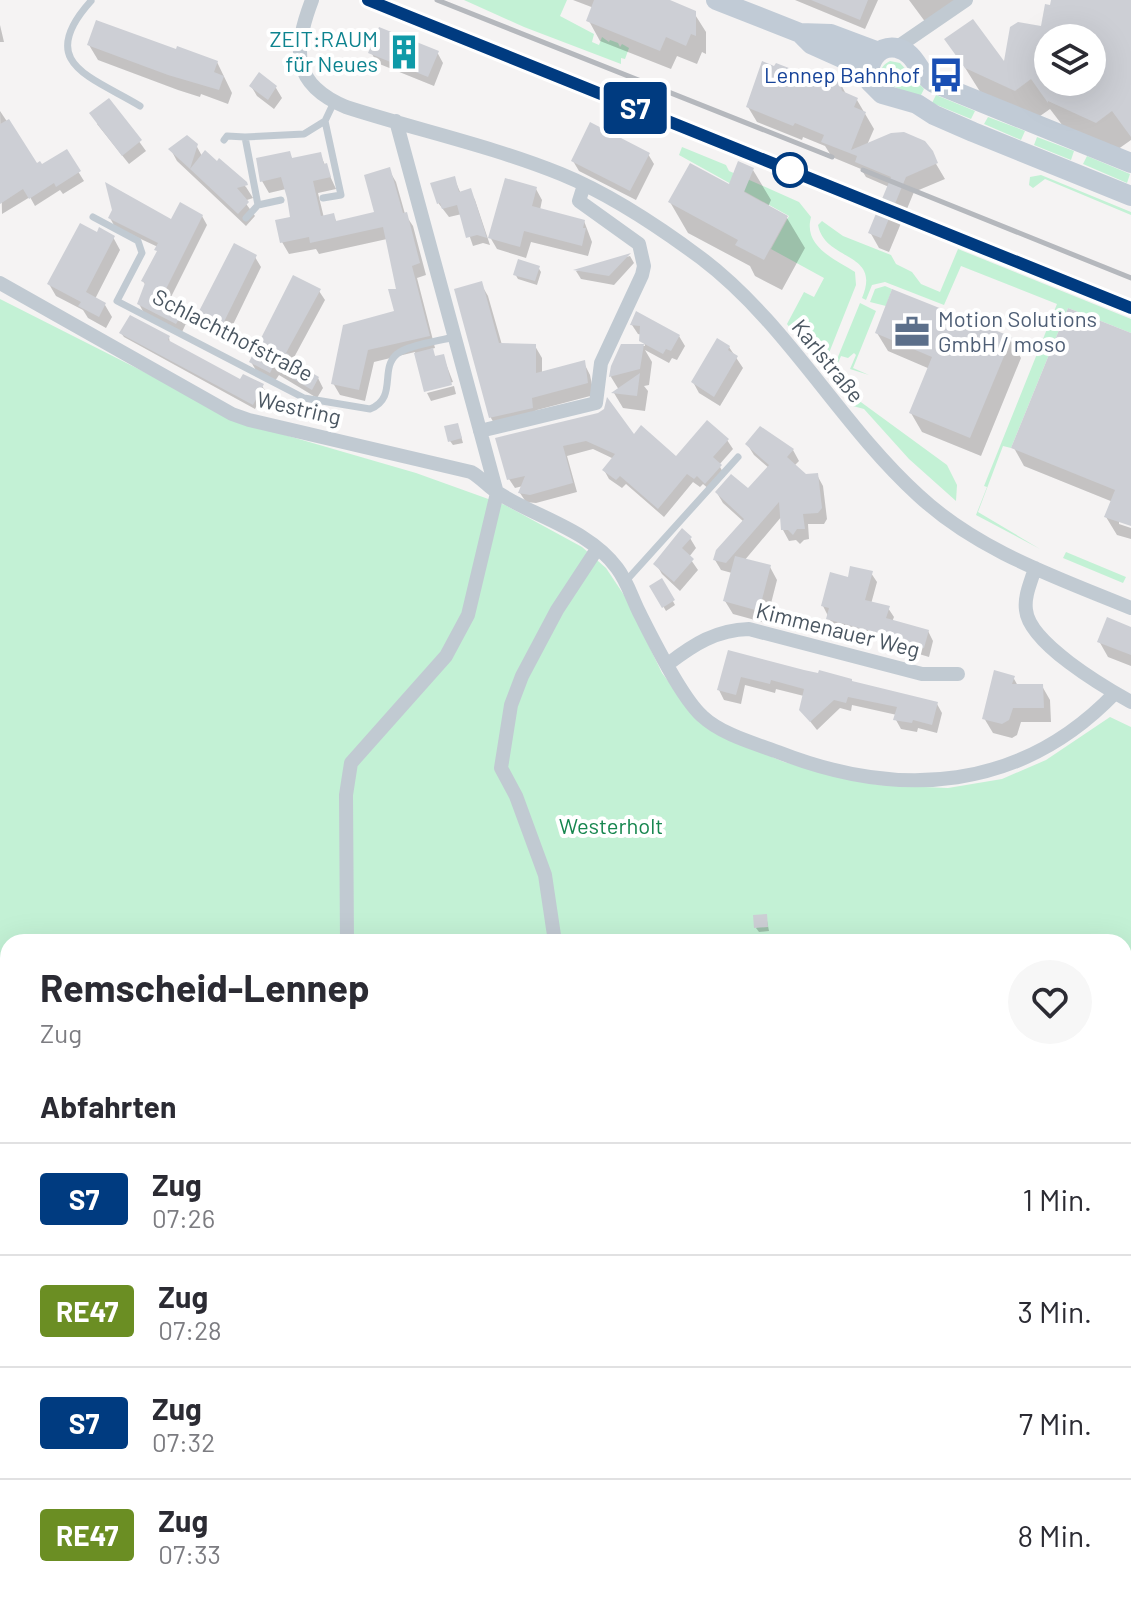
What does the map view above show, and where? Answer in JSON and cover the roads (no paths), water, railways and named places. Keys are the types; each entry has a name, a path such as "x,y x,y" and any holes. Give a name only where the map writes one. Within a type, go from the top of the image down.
{"street":[{"path":"312,0 300,38 299,57 312,87 334,102 396,121 497,493 468,615 446,656 351,763 346,795 347,934"},
{"path":"716,0 800,33 811,44 881,57 910,54 924,75 934,83 1131,163"},
{"path":"963,1 881,57 873,87 882,94 917,104 973,132 1131,196"},
{"name":"Karlstraße","path":"396,121 542,167 584,185 672,237 751,302 872,448 919,496 973,537 1035,568 1131,608"},
{"path":"480,431 596,403 601,363 633,299 644,266 639,244 579,201 584,185"},
{"name":"Westring","path":"0,283 232,414 471,472 497,493 568,530 597,549"},
{"path":"554,934 545,875 516,796 501,768 511,705 522,676 557,610 597,549 616,567 694,707 716,726 796,758 860,774 892,777 974,776 1010,765 1063,737 1115,693"},
{"path":"1035,568 1026,604 1029,622 1044,641 1073,665 1131,702"},
{"name":"Kimmenauer Weg","path":"668,664 711,635 731,629 749,629 922,674 958,674"}],"lane":[{"path":"91,1 73,21 68,33 66,43 69,55 76,67 140,106"},
{"path":"224,140 227,136 304,134 325,121 334,102"},
{"path":"323,198 341,195 325,121"},
{"path":"245,137 258,205"},
{"path":"246,218 258,205 281,200"},
{"name":"Schlachthofstraße","path":"93,217 138,241 142,253 117,301 304,398 370,409 380,405 385,396 392,360 400,351 454,337"},
{"path":"625,582 738,457"}],"railway":[{"path":"368,0 1131,308"},
{"path":"437,0 832,157"},
{"path":"863,170 1131,278"}],"train":[{"name":"S7","path":"368,0 1131,308"}],"place":[{"name":"ZEIT:RAUM für Neues","path":"404,52"},
{"name":"Lennep Bahnhof","path":"946,75"},
{"name":"Motion Solutions GmbH / moso","path":"912,332"}],"park label":[{"name":"Westerholt","path":"611,826"}]}
